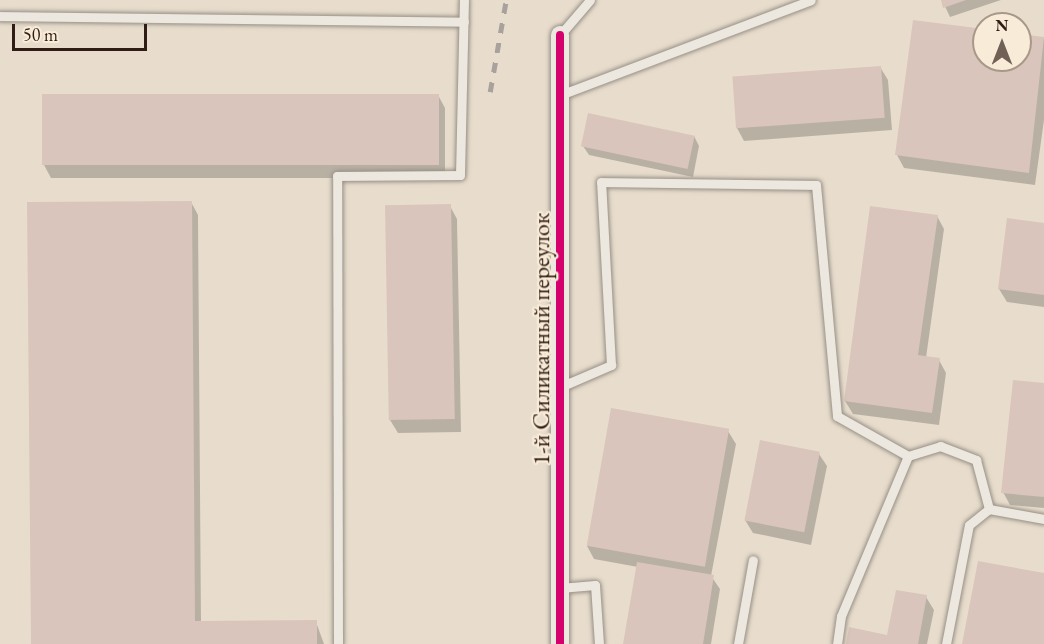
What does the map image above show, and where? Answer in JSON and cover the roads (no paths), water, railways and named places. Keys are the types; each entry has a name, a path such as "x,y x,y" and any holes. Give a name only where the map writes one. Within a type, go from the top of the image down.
{"street":[{"name":"1-й Силикатный переулок","path":"560,35 560,644"}],"lane":[{"path":"338,644 337,176 460,175 464,0"},
{"path":"560,35 590,0"},
{"path":"560,95 811,0"},
{"path":"0,16 464,22"},
{"path":"560,387 611,365 601,182 816,185 837,416 908,456 940,446 976,460 989,509"},
{"path":"837,644 841,616 908,456"},
{"path":"946,644 969,525 989,509 1044,519"},
{"path":"738,644 753,560"},
{"path":"560,588 595,585 599,644"}],"railway":[{"path":"490,92 506,0"}]}
